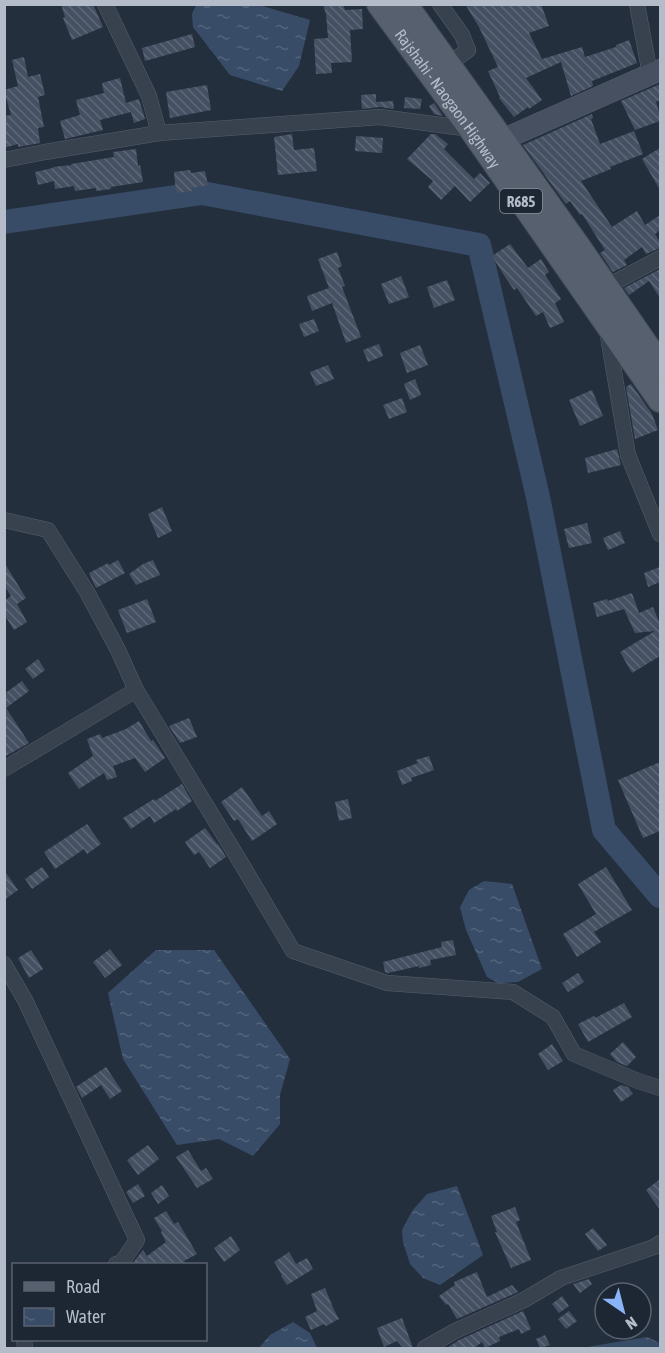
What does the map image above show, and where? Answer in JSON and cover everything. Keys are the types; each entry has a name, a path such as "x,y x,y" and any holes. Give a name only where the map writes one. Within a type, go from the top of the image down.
{"main road":[{"name":"Rajshahi - Naogaon Highway","path":"380,4 606,322 649,359"},
{"name":"Rajshahi - Naogaon Highway","path":"405,4 606,287 649,359 660,400"},
{"path":"502,140 655,72"}],"street":[{"path":"105,4 149,96 159,133"},
{"path":"440,4 462,35 468,50 449,64"},
{"path":"637,4 655,72"},
{"path":"4,160 159,133 380,117 471,129"},
{"path":"606,287 660,258"},
{"path":"606,322 628,455 660,534"},
{"path":"4,520 48,530 87,592 136,690 293,951 387,983 513,992 553,1017 574,1054 660,1088"},
{"path":"4,769 136,690"},
{"path":"4,964 26,1000 137,1240 119,1263"},
{"path":"425,1348 455,1330 524,1300 561,1278 660,1243"}],"water":[{"path":"196,5 259,5 310,20 299,66 282,91 230,75 193,27 192,14"},
{"path":"484,881 512,884 542,969 518,982 498,983 487,977 466,930 460,907 469,890"},
{"path":"156,950 214,950 290,1059 280,1095 280,1124 253,1156 219,1139 177,1145 123,1059 108,993"},
{"path":"457,1186 483,1255 440,1285 423,1278 410,1264 402,1230 412,1211 427,1194"},
{"path":"293,1322 310,1333 317,1348 259,1348 270,1335"},
{"path":"653,1340 660,1343 660,1348 584,1348 623,1341"}],"building":[{"path":"61,4 93,4 103,27 72,40 63,18 65,17"},
{"path":"323,4 343,4 345,10 362,9 363,29 350,30 352,62 331,63 332,73 316,74 314,39 328,38"},
{"path":"465,4 541,4 549,26 529,33 542,59 582,47 585,57 616,47 629,40 637,63 592,81 593,86 571,96 561,62 526,78 542,100 514,117 499,98 488,71 498,67"},
{"path":"192,34 195,47 145,61 142,48"},
{"path":"24,57 28,77 40,74 45,95 38,97 44,127 38,128 40,143 18,147 18,144 4,148 4,116 11,115 4,90 18,86 12,60"},
{"path":"120,78 126,103 139,99 145,119 134,123 131,112 100,120 103,130 65,139 60,121 80,115 76,100 104,93 102,83"},
{"path":"660,84 660,100 656,102 660,121 635,130 621,101"},
{"path":"207,85 211,110 170,118 166,92"},
{"path":"376,94 376,102 393,101 394,109 380,107 362,109 361,95"},
{"path":"405,97 422,99 420,109 404,108"},
{"path":"434,103 443,116 434,114 429,106"},
{"path":"592,114 591,119 600,144 634,131 643,154 581,181 612,227 637,211 645,225 660,215 660,230 655,234 660,242 660,248 646,254 642,247 624,260 627,265 613,272 600,253 605,250 582,214 580,215 570,201 566,204 523,145"},
{"path":"292,134 294,150 314,148 317,171 278,175 274,137"},
{"path":"431,134 435,134 448,144 444,149 474,179 480,173 490,183 470,202 455,186 441,200 428,187 433,181 407,159"},
{"path":"356,136 383,138 382,153 355,151"},
{"path":"660,148 660,190 642,159"},
{"path":"136,149 143,182 96,191 96,188 75,191 74,186 55,189 54,181 38,185 35,172 114,157 113,152"},
{"path":"190,170 191,173 205,171 208,185 192,188 192,191 176,193 174,172"},
{"path":"510,244 528,268 541,259 549,272 545,275 561,299 555,303 564,322 550,328 543,312 536,316 517,288 514,290 507,280 492,256"},
{"path":"337,252 342,266 338,268 345,286 342,287 361,337 346,343 332,303 312,311 307,296 329,288 318,259"},
{"path":"660,269 660,298 649,281 629,295 624,288"},
{"path":"401,276 409,297 389,304 381,284"},
{"path":"447,280 455,300 434,308 427,287"},
{"path":"314,319 319,331 304,337 299,324"},
{"path":"379,344 383,356 368,362 363,350"},
{"path":"420,345 428,365 407,373 400,353"},
{"path":"328,365 334,379 316,386 310,372"},
{"path":"415,379 421,395 410,400 404,384"},
{"path":"631,384 652,414 658,430 635,439 626,387"},
{"path":"592,390 603,416 580,426 569,400"},
{"path":"402,398 407,412 389,419 383,405"},
{"path":"617,449 621,465 588,473 585,458"},
{"path":"162,507 172,531 158,538 148,514"},
{"path":"587,523 592,543 569,548 564,529"},
{"path":"620,531 625,543 608,550 603,538"},
{"path":"118,560 125,573 96,588 89,573"},
{"path":"153,560 160,575 136,585 129,574"},
{"path":"4,562 26,598 17,604 27,622 14,630 4,614 4,601 11,596 4,585"},
{"path":"660,567 660,582 648,587 644,573"},
{"path":"632,593 639,613 653,607 660,624 660,656 632,673 620,652 655,631 635,633 624,609 597,617 593,603"},
{"path":"147,599 156,622 127,633 118,610"},
{"path":"38,659 45,670 33,679 25,669"},
{"path":"22,681 29,691 6,708 29,743 4,757 4,694"},
{"path":"189,718 197,737 180,743 169,726"},
{"path":"139,721 165,758 145,772 135,758 113,766 117,777 107,780 104,773 79,789 68,773 93,756 87,739 100,734 102,738 126,729"},
{"path":"429,756 434,770 411,778 412,781 402,785 397,771 418,763 416,760"},
{"path":"660,762 660,831 643,838 618,780"},
{"path":"182,784 192,801 177,811 176,809 154,823 150,816 131,829 123,818 154,799 155,801"},
{"path":"242,787 262,816 269,811 277,824 252,841 238,819 234,821 221,802"},
{"path":"348,799 352,818 339,821 335,802"},
{"path":"87,824 101,844 87,854 84,849 55,869 44,852"},
{"path":"205,828 226,857 210,868 199,852 194,855 185,842"},
{"path":"42,867 49,877 32,889 25,879"},
{"path":"606,867 632,910 594,932 601,942 577,957 563,934 596,914 578,884"},
{"path":"4,870 18,890 4,900"},
{"path":"453,940 456,955 430,960 431,965 419,968 419,966 385,972 383,962 442,947 441,942"},
{"path":"110,949 122,965 105,978 93,962"},
{"path":"31,950 43,969 29,978 18,958"},
{"path":"578,973 584,982 568,992 562,983"},
{"path":"624,1003 632,1017 588,1042 578,1024"},
{"path":"623,1042 636,1057 627,1066 617,1062 610,1054"},
{"path":"552,1044 563,1061 548,1070 538,1054"},
{"path":"106,1067 122,1091 110,1099 101,1085 82,1098 76,1087"},
{"path":"621,1085 628,1087 633,1094 621,1102 613,1090"},
{"path":"148,1145 159,1159 138,1175 127,1160"},
{"path":"188,1150 201,1171 206,1168 213,1179 197,1188 176,1157"},
{"path":"660,1179 660,1210 646,1190"},
{"path":"138,1184 145,1196 133,1203 126,1192"},
{"path":"162,1185 169,1196 158,1204 151,1193"},
{"path":"515,1207 520,1220 516,1222 531,1260 511,1268 495,1232 497,1232 491,1216"},
{"path":"166,1211 174,1224 178,1222 197,1254 184,1261 185,1263 133,1263 143,1250 147,1256 166,1242 154,1218"},
{"path":"593,1228 607,1245 598,1251 585,1234"},
{"path":"231,1236 240,1250 224,1262 214,1248"},
{"path":"289,1252 296,1264 307,1258 313,1269 287,1285 274,1262"},
{"path":"477,1272 487,1297 512,1285 518,1292 457,1319 448,1304 446,1305 439,1296 455,1285 454,1282"},
{"path":"589,1279 592,1284 580,1293 573,1284"},
{"path":"325,1288 339,1319 311,1330 305,1317 317,1311 311,1294"},
{"path":"562,1296 569,1306 559,1313 552,1304"},
{"path":"523,1311 531,1329 521,1334 519,1329 499,1337 500,1341 485,1348 482,1342 474,1348 447,1348 459,1340"},
{"path":"569,1311 577,1321 566,1329 558,1319"},
{"path":"402,1318 413,1348 403,1348 397,1341 384,1347 377,1328"},
{"path":"545,1335 550,1345 540,1348 536,1339"}],"waterway":[{"path":"4,222 202,193 479,245 538,497 604,830 660,896"}]}
